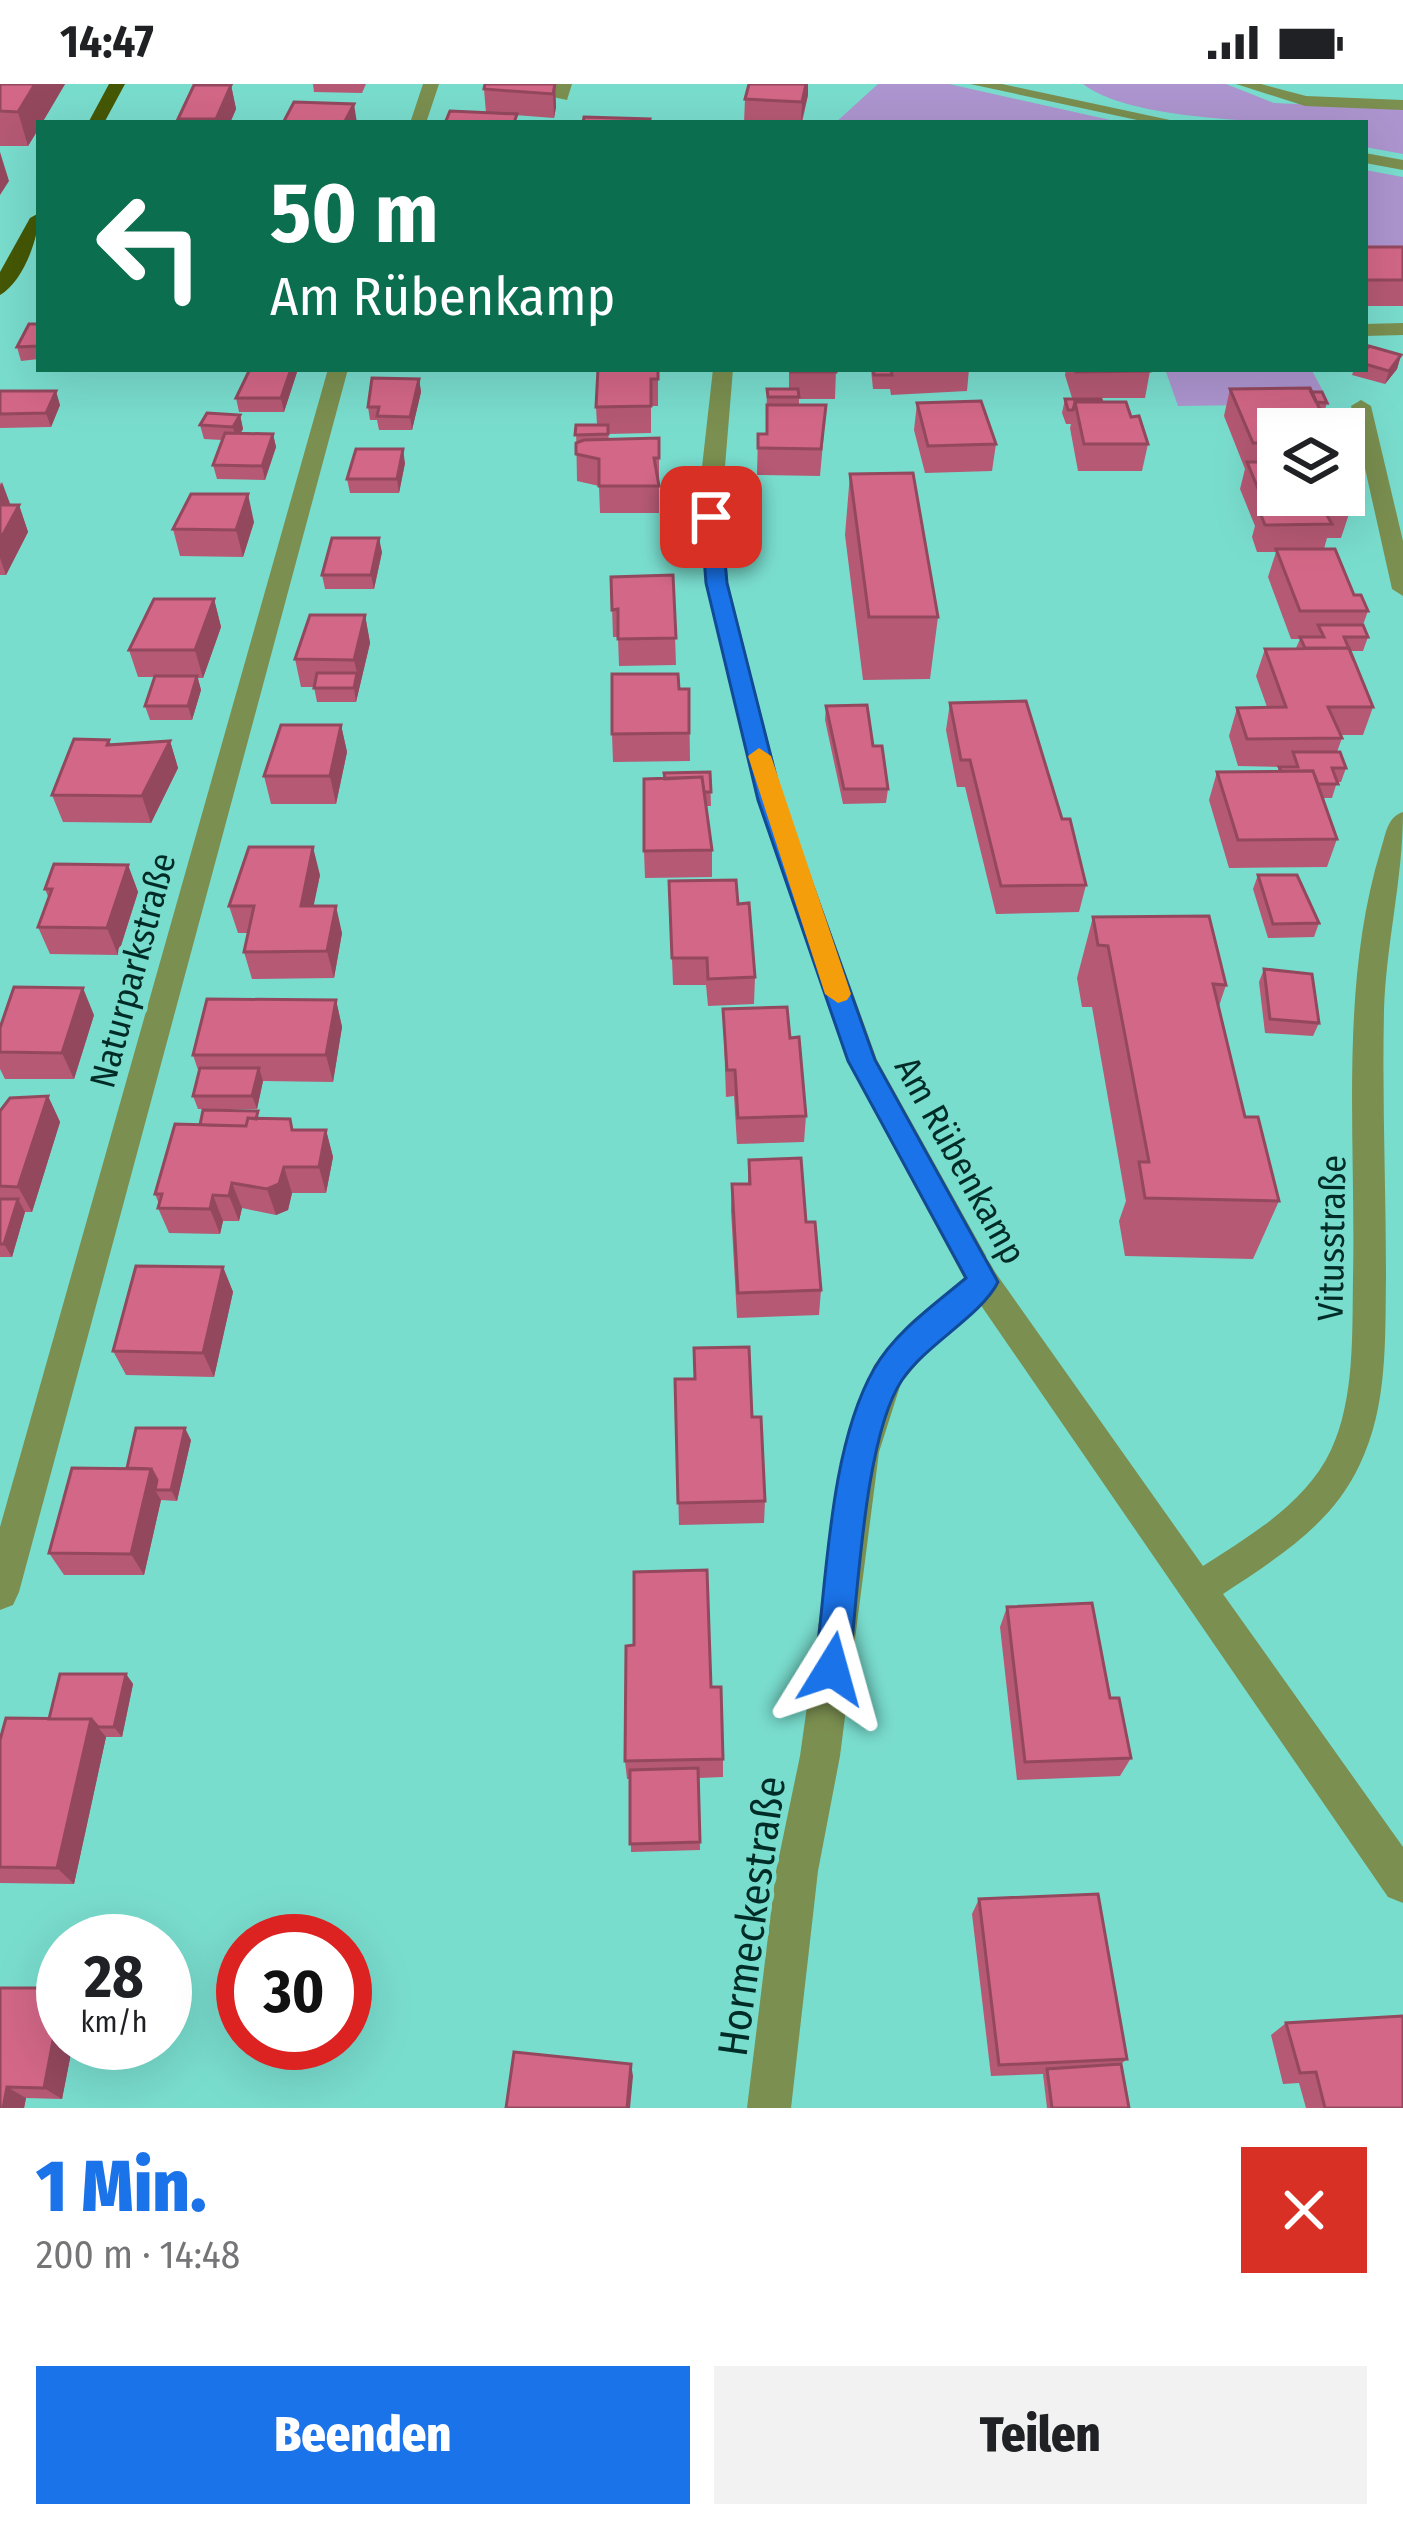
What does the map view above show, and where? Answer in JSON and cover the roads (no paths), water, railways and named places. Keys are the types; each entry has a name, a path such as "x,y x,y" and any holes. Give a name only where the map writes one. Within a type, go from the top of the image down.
{"main road":[{"path":"98,120 117,84"},
{"path":"0,289 36,223"}],"street":[{"path":"419,120 431,84"},
{"path":"978,84 1048,91 1164,120"},
{"path":"1244,84 1304,101 1403,105"},
{"path":"1368,159 1403,165"},
{"path":"1368,330 1403,328"},
{"name":"Naturparkstraße","path":"0,1592 337,372"},
{"name":"Am Rübenkamp","path":"723,372 712,452 711,549 770,800 862,1061 983,1282 1403,1882"},
{"path":"1361,406 1403,589"},
{"name":"Vitusstraße","path":"1198,1590 1298,1522 1346,1457 1361,1403 1372,1208 1372,990 1379,896 1403,820"},
{"name":"Hormeckestraße","path":"769,2108 797,1871 820,1756 861,1452 886,1376 924,1331 983,1282"}]}
